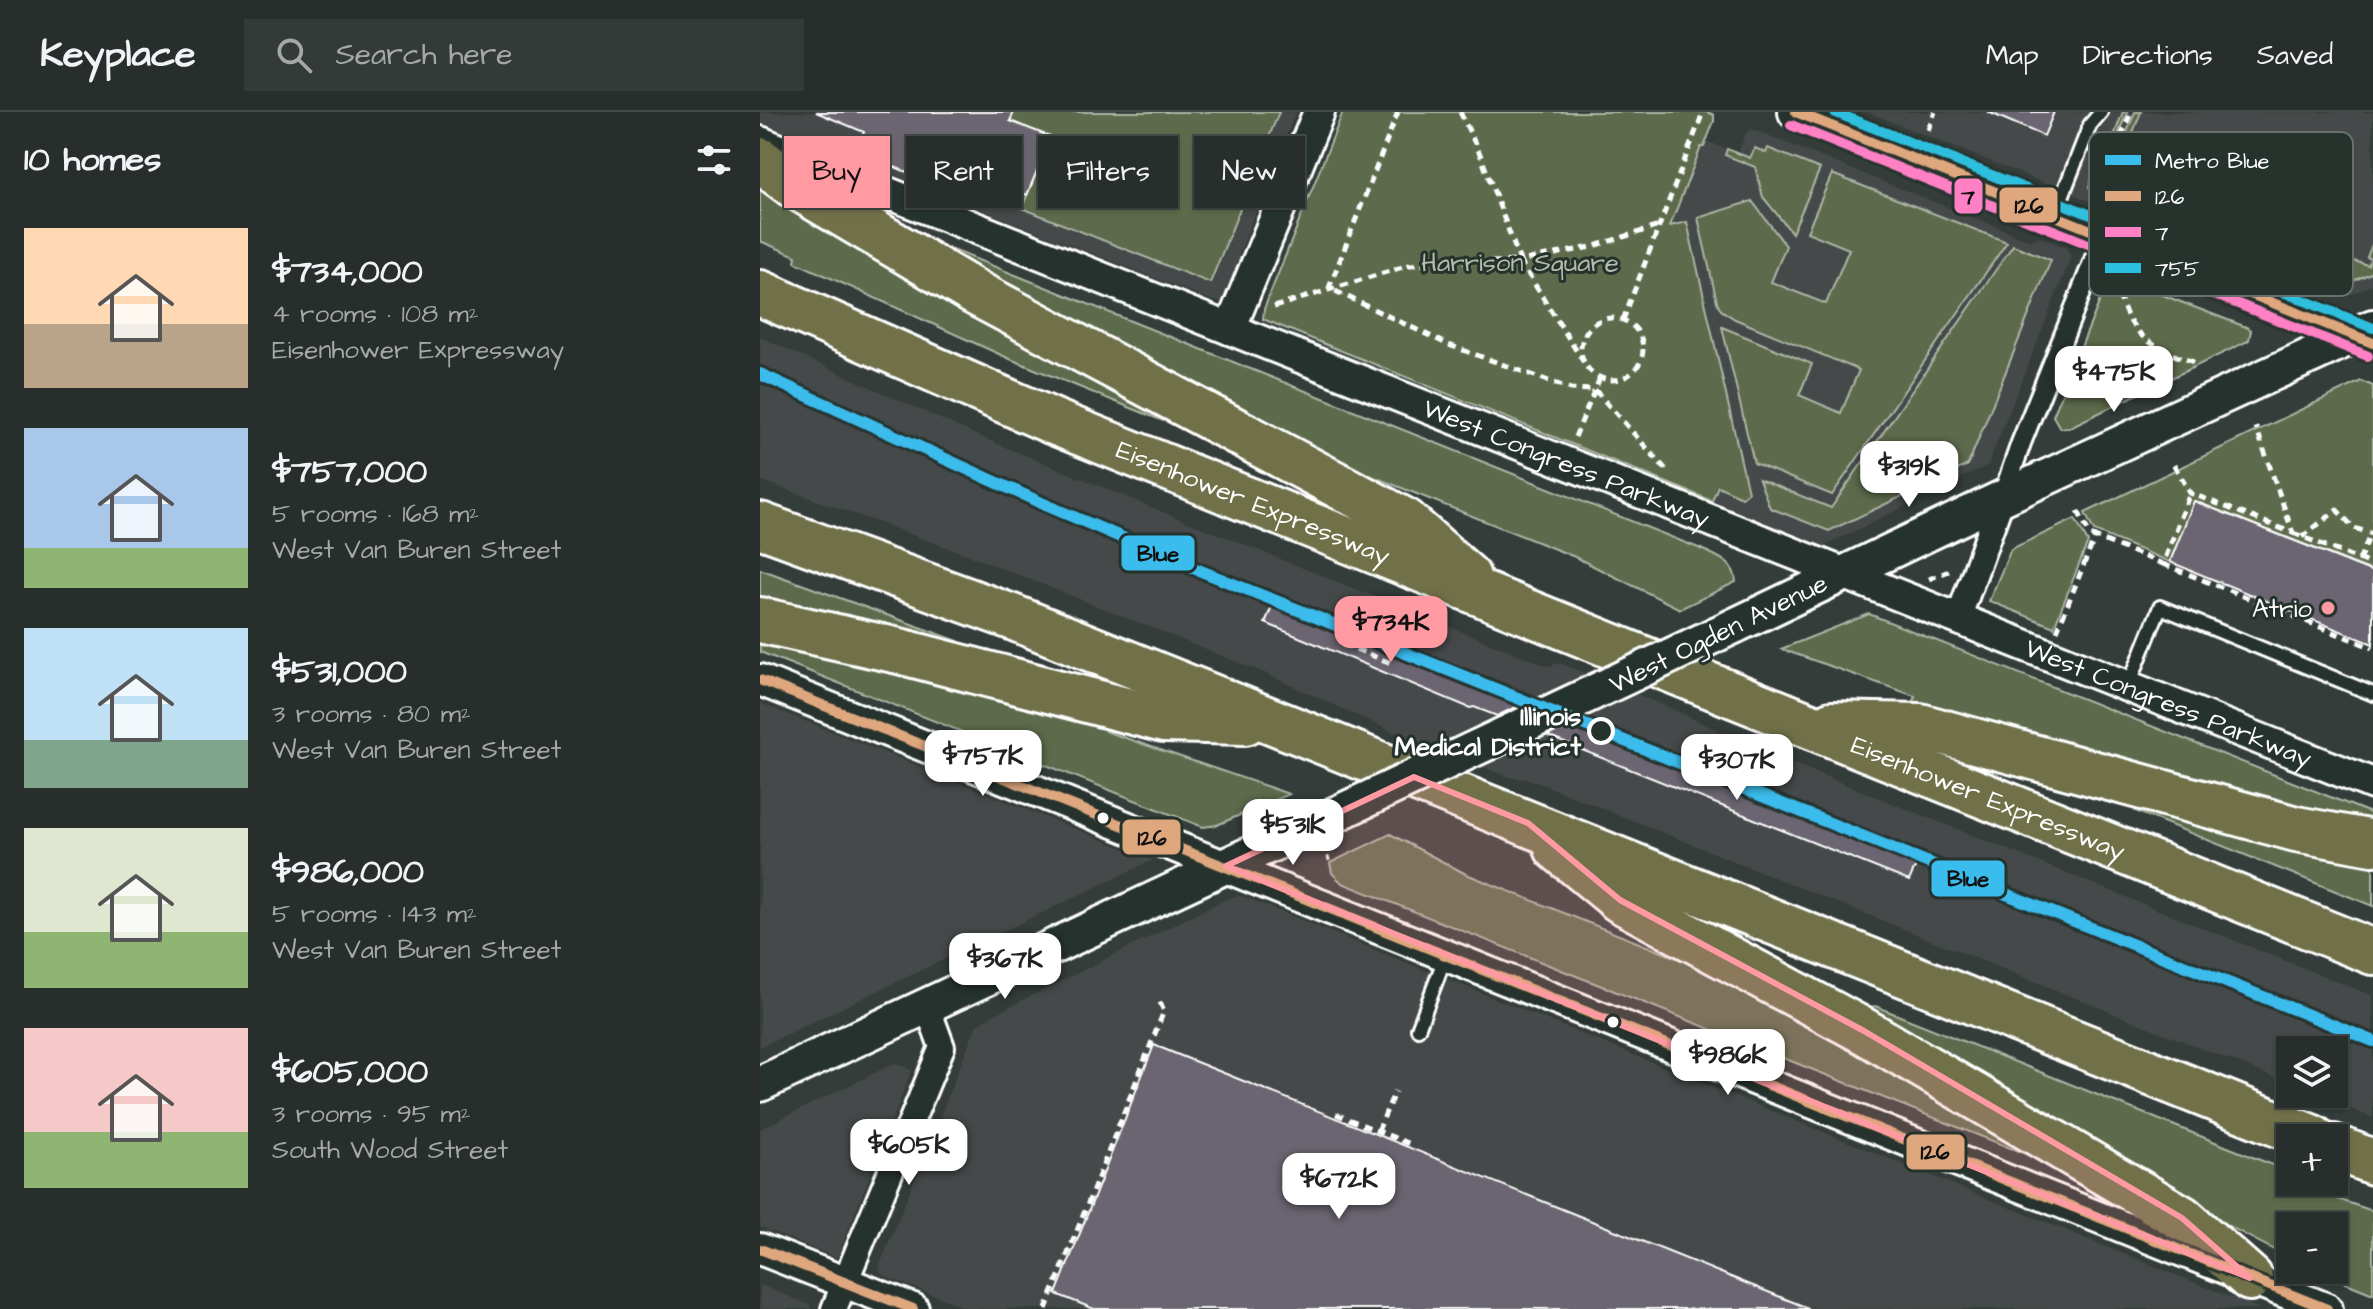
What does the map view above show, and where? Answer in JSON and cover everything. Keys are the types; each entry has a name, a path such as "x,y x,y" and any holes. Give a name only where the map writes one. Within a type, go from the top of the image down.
{"highway":[{"path":"760,160 792,184 974,292 1405,521 1491,597"},
{"name":"Eisenhower Expressway","path":"760,293 1054,422 2373,952"},
{"path":"760,525 1012,617 2278,1124"},
{"path":"760,620 899,651 1164,720 1278,723"},
{"path":"1805,724 1920,726 2296,829 2373,843"},
{"path":"1528,823 1620,900 1864,1031 2182,1218 2250,1278"},
{"path":"2348,1152 2373,1162"}],"main road":[{"path":"1796,112 2055,215 2089,217"},
{"path":"2278,296 2367,335"},
{"name":"West Ogden Avenue","path":"760,1084 1841,573 2367,335"}],"street":[{"path":"1230,329 1319,112"},
{"name":"West Congress Parkway","path":"760,142 2373,783"},
{"path":"1958,619 2089,247"},
{"path":"760,680 2327,1309"},
{"path":"840,1296 942,1047 927,1006"},
{"path":"760,1249 840,1296 913,1309"}],"lane":[{"path":"2055,215 2090,118 2101,112"},
{"path":"2128,687 2160,607 2373,694"},
{"path":"1418,1029 1446,955"}],"path":[{"path":"1329,288 1398,112"},
{"path":"1460,112 1480,154 1520,261 1588,369 1600,378 1619,380 1629,376 1642,361 1643,341 1632,324 1623,320 1603,319 1586,331 1581,350 1588,369"},
{"path":"1928,130 1935,112"},
{"path":"2125,132 2131,112"},
{"path":"1623,320 1702,115"},
{"path":"1274,307 1409,265 1520,261 1591,247 1659,226"},
{"path":"1329,288 1449,345 1571,389 1595,390 1672,477"},
{"path":"2120,296 2124,310 2140,336 2168,354 2197,363"},
{"path":"1575,437 1600,378"},
{"path":"2256,427 2293,533"},
{"path":"2174,465 2190,493 2373,565"},
{"path":"2163,564 2190,493"},
{"path":"2302,537 2337,510 2354,528 2372,533 2359,560"},
{"path":"2078,511 2090,535 2373,648"},
{"path":"2056,634 2095,537"},
{"path":"1924,581 1951,570"},
{"path":"1343,644 1391,663"},
{"path":"1046,1309 1164,1011 1158,998"},
{"path":"1378,1131 1395,1091"},
{"path":"1336,1114 1412,1145"}],"highlighted area":[{"path":"1414,777 1528,823 1620,900 1864,1031 2182,1218 2250,1278 1226,866"}],"shaded area":[{"path":"760,112 1296,112 1286,136 1194,136 1194,208 1257,208 1239,254 1244,262 1228,298 1222,302 978,208 1022,208 1022,136 906,136 906,180 890,173 890,136 795,136 760,122"},
{"path":"1867,112 2373,112 2373,284 2353,294 2353,132 2089,132 2089,201"},
{"path":"1751,129 2030,240 2040,237 2067,248 2071,258 1988,465 1825,546 1712,501 1718,487 1668,232 1701,147 1706,141 1738,153 1746,133"},
{"path":"760,337 976,435 1153,508 1548,666 1560,663 1668,707 1767,753 2373,996 2373,1118 2348,1108 2348,1036 2276,1036 2276,1078 1529,779 1512,778 1402,736 1262,672 971,556 760,480"},
{"path":"760,703 1153,860 760,1047"},
{"path":"1239,896 2260,1309 969,1309 882,1275 879,1267 976,1026 1228,898"},
{"path":"895,1063 912,1070 837,1258 760,1227 760,1129"},
{"path":"760,1285 810,1305 813,1309 760,1309"}],"green space":[{"path":"1014,112 1279,112 1269,136 1194,136 1194,208 1240,208 1210,283 1022,208 1038,169 1038,208 1178,208 1178,136 1048,136 1010,121"},
{"name":"Harrison Square","path":"1343,112 1707,112 1714,115 1704,147 1701,147 1670,226 1687,222 1748,492 1742,497 1718,486 1712,501 1263,319 1264,309"},
{"path":"2123,112 2127,112 2119,132 2115,132"},
{"path":"2135,112 2141,112 2133,132 2127,132"},
{"path":"1755,148 1766,153 1768,148 1820,169 1792,233 1763,197 1755,167 1725,155 1727,149 1750,158"},
{"path":"1832,174 2007,242 1832,495 1754,463 1722,327 1812,364 1799,395 1841,413 1859,370 1735,319 1721,310 1698,218 1752,201 1786,246 1771,282 1826,304 1849,249 1807,232"},
{"path":"760,190 784,203 784,208 793,208 1167,410 1163,421 1010,359 795,262 796,256 760,241"},
{"path":"903,230 1701,549 1729,565 1736,582 1680,609 1575,557 1324,457"},
{"path":"2373,242 2373,272 2353,281 2353,261 2368,265 2371,259 2367,257"},
{"path":"2013,245 2051,260 1968,465 1829,531 1770,508 1759,479 1831,508"},
{"path":"2102,296 2165,296 2251,330 2249,340 2070,427 2060,428 2053,416"},
{"path":"2361,381 2373,386 2373,571 2195,501 2170,562 2094,531 2085,513"},
{"path":"2075,519 2088,542 2054,627 1989,601 2011,549"},
{"path":"760,569 958,641 956,652 760,606"},
{"path":"1869,614 2373,814 2373,832 1912,705 1915,696 1781,649"},
{"path":"760,634 1106,726 1105,731 1289,794 1217,825 1203,827 760,652"},
{"path":"2138,801 2373,856 2373,906 2135,811"},
{"path":"1390,834 1466,874 1752,988 2091,1180 1342,883 1332,873 1330,863"},
{"path":"1875,1006 2276,1166 2276,1196 2329,1196 2373,1211 2373,1294 2348,1284 2348,1212 2276,1212 2276,1251 2077,1139 1870,1009"}],"building":[{"path":"816,112 1014,112 1010,121 1048,136 1038,136 1038,168 1027,195 1022,193 1022,136 906,136 906,172 890,165 890,136 862,136 864,132"},
{"path":"1988,112 2054,112 2044,136"},
{"name":"Atrio","path":"2194,501 2373,572 2373,644 2170,562"},
{"path":"1272,606 1395,652 1520,705 1497,716 1470,708 1265,623"},
{"path":"1571,725 1917,863 1909,881 1547,736"},
{"path":"1154,1045 1808,1309 1094,1309 1056,1294"}],"metro line":[{"name":"Blue","path":"760,374 1048,506 1186,565 2373,1041"}],"transit line":[{"name":"126","path":"1796,112 2089,229"},
{"name":"755","path":"1834,112 2089,214"},
{"name":"7","path":"1791,125 2089,244"},
{"name":"7","path":"2218,296 2368,356"},
{"name":"126","path":"2256,296 2373,343"},
{"name":"755","path":"2293,296 2373,328"},
{"name":"126","path":"760,680 2327,1309"},
{"name":"126","path":"760,1249 913,1309"}],"place":[{"name":"Atrio","path":"2328,608"},
{"name":"Illinois Medical District","path":"1601,731"}]}
